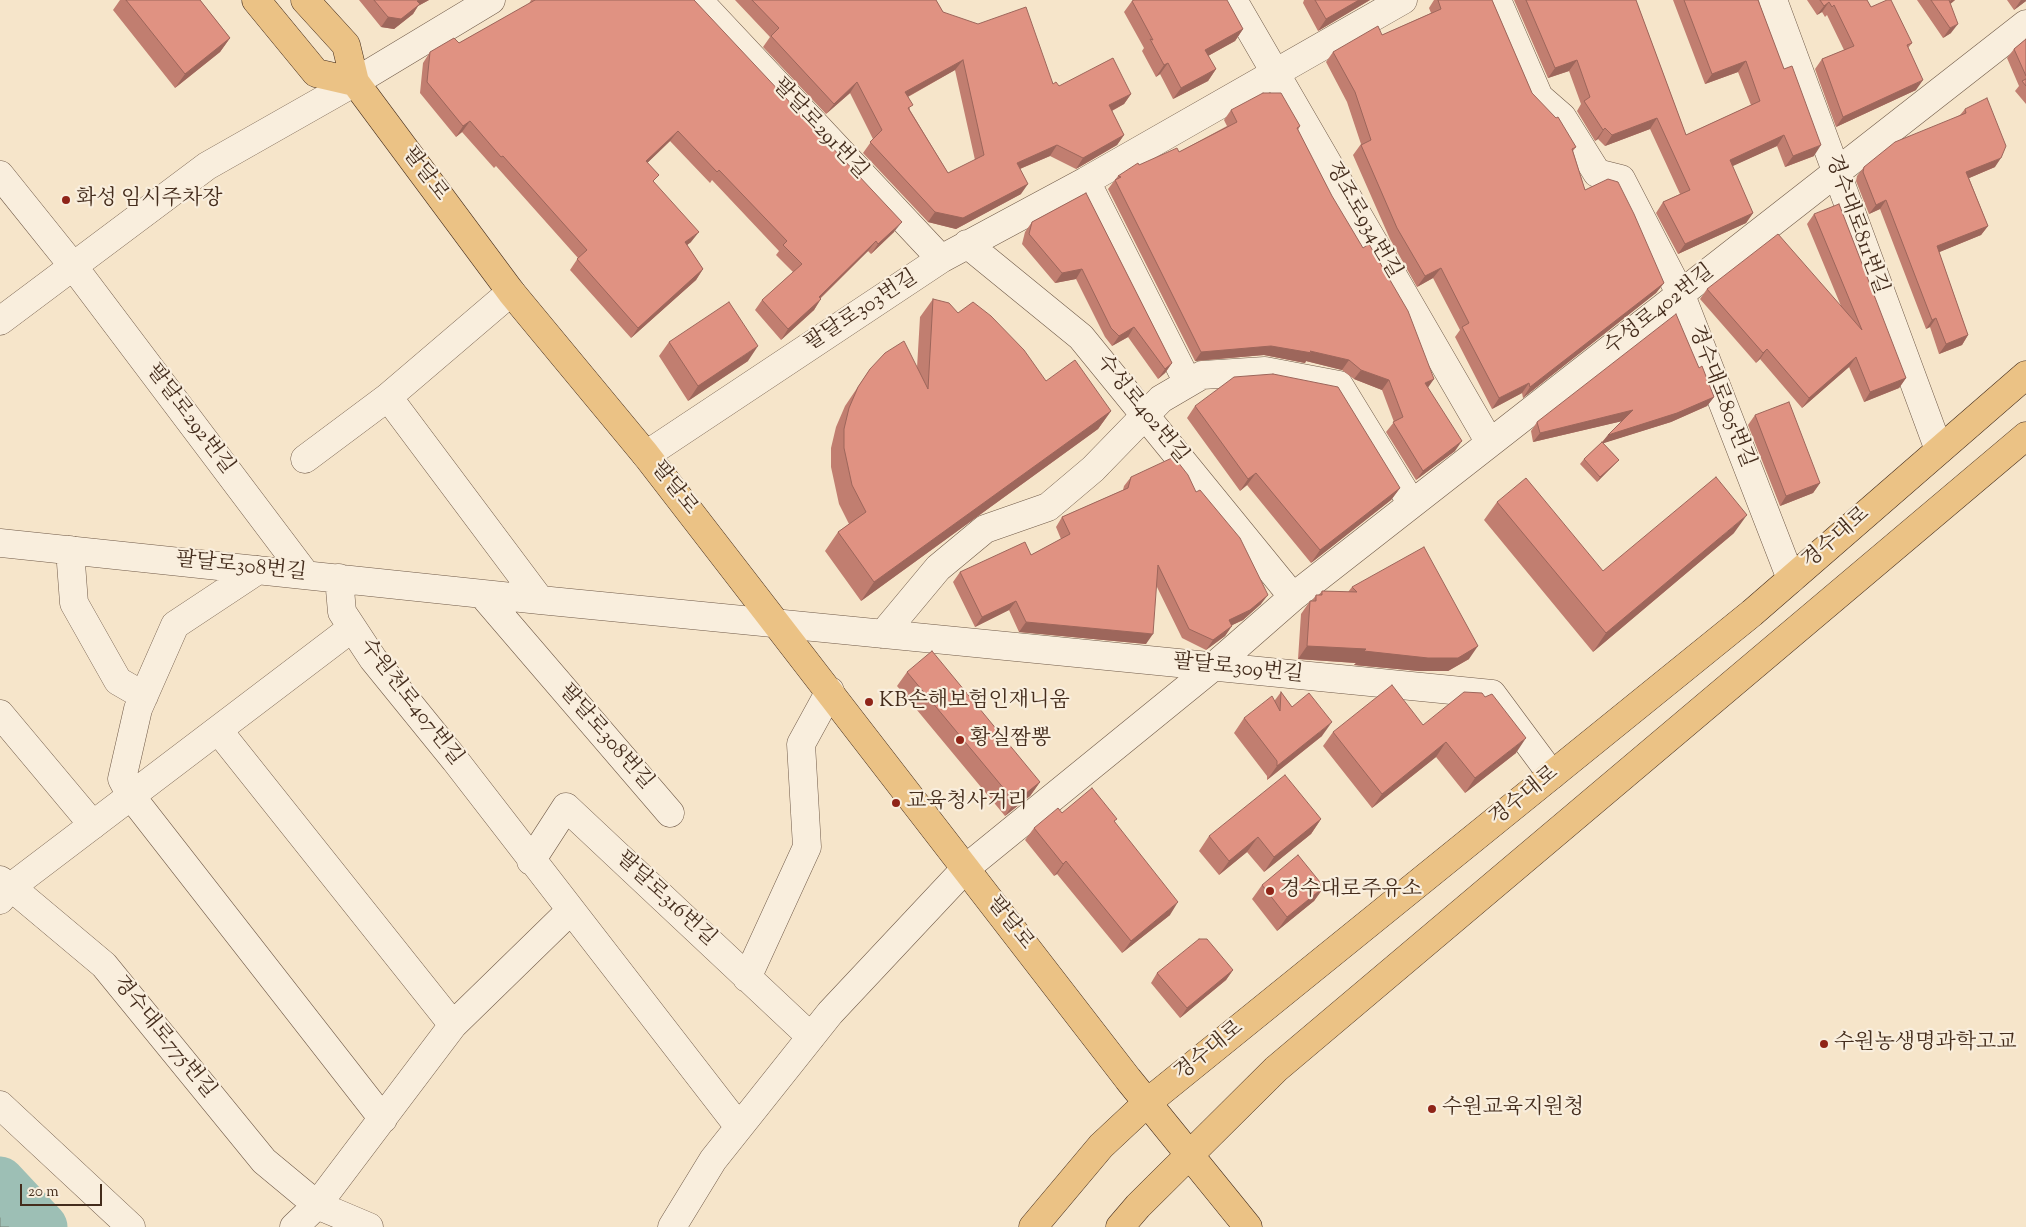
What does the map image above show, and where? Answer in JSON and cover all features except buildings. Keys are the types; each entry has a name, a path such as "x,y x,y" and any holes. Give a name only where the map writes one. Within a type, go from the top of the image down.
{"main road":[{"path":"256,0 316,73 355,82"},
{"name":"팔달로","path":"305,0 346,45 355,82 511,292 646,455 779,624 1189,1155 1248,1227"},
{"name":"경수대로","path":"1033,1227 1101,1146 1148,1102 1791,579 2026,375"},
{"name":"경수대로","path":"1120,1227 1189,1155 1284,1063 2026,436"}],"street":[{"path":"0,321 207,166 355,82 491,0"},
{"name":"팔달로291번길","path":"698,0 941,260"},
{"name":"정조로934번길","path":"1234,0 1490,443"},
{"name":"팔달로303번길","path":"646,455 967,244 1086,181 1403,0"},
{"name":"경수대로805번길","path":"1496,0 1540,97 1562,117 1598,173 1621,179 1680,295 1791,579"},
{"name":"경수대로811번길","path":"1773,0 1939,450"},
{"name":"수성로402번길","path":"966,868 1213,667 1293,596 2026,24"},
{"name":"팔달로292번길","path":"0,175 73,266 306,575"},
{"path":"1086,181 1188,383"},
{"name":"수성로402번길","path":"967,244 1081,337 1293,596"},
{"path":"304,459 388,397 511,292"},
{"path":"883,634 938,568 985,529 1048,507 1093,468 1161,399 1202,375 1265,371 1339,385 1412,504"},
{"path":"388,397 540,600"},
{"name":"팔달로308번길","path":"0,542 779,624"},
{"path":"70,550 74,603 118,681 144,696"},
{"path":"258,570 175,625 138,709 122,779 131,796 383,1119"},
{"path":"339,578 342,612 352,628"},
{"name":"팔달로308번길","path":"482,594 670,813"},
{"name":"팔달로309번길","path":"779,624 1492,694 1552,775"},
{"name":"수원천로407번길","path":"4,889 93,825 352,628 373,658 455,760 570,911"},
{"path":"747,978 807,847 801,744 830,691"},
{"path":"0,714 93,825"},
{"path":"218,730 453,1025"},
{"name":"팔달로316번길","path":"532,861 566,807 811,1037"},
{"path":"672,1227 713,1160 830,1013 966,868"},
{"name":"경수대로775번길","path":"4,889 104,965 264,1161 317,1205 369,1227"},
{"path":"294,1227 317,1205 453,1025 570,911 739,1127"},
{"path":"0,1105 131,1227"}],"water":[{"path":"0,1187 44,1227 0,1227"}],"waterway":[{"path":"0,1181 43,1227"}],"place":[{"name":"화성 임시주차장","path":"66,200"},
{"name":"KB손해보험인재니움","path":"869,702"},
{"name":"황실짬뽕","path":"960,740"},
{"name":"교육청사거리","path":"896,803"},
{"name":"경수대로주유소","path":"1270,891"},
{"name":"수원농생명과학고교","path":"1824,1044"},
{"name":"수원교육지원청","path":"1432,1109"}]}
